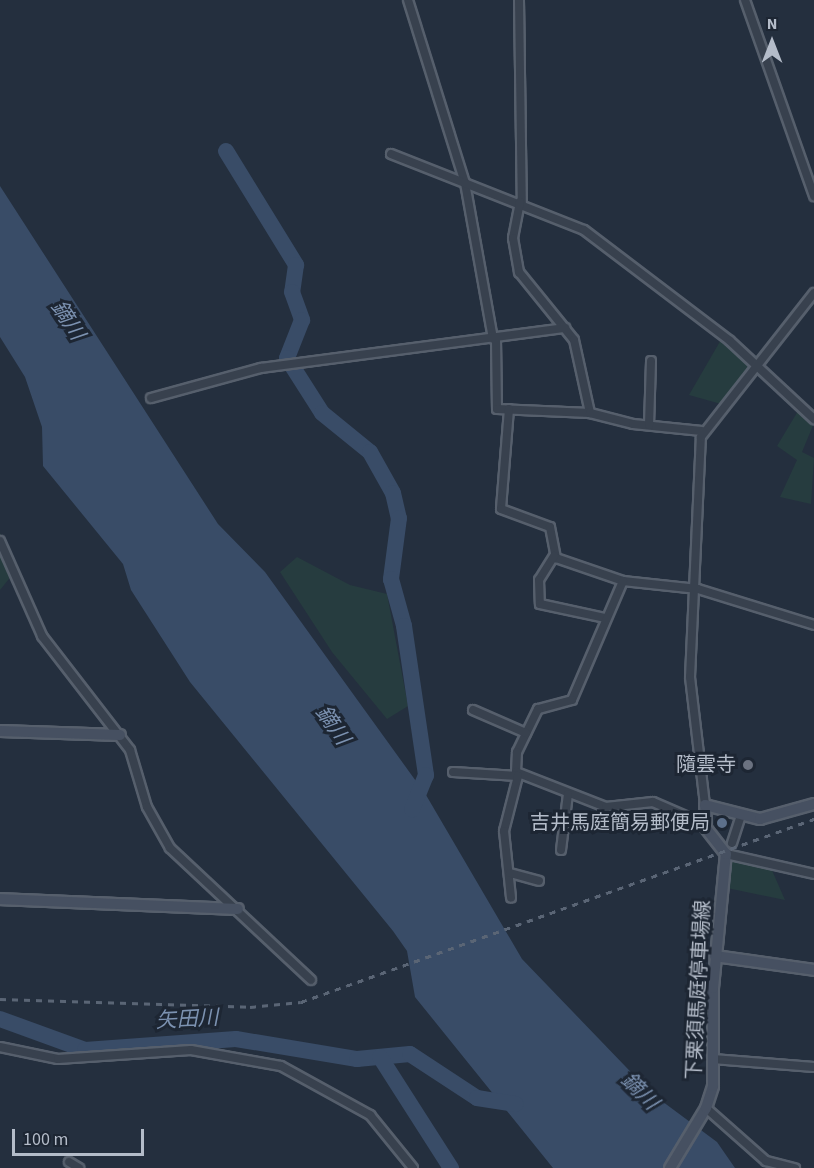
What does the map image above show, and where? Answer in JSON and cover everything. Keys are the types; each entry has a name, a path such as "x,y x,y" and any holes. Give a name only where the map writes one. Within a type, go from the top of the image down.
{"main road":[{"path":"0,731 120,735"},
{"path":"726,854 704,824 705,805 741,816 771,818 814,804"},
{"name":"下栗須馬庭停車場線","path":"704,1112 713,1059 716,956 726,854"},
{"path":"0,899 238,909"},
{"path":"716,956 814,970"},
{"path":"670,1168 704,1112"}],"street":[{"path":"408,0 465,183 495,339 497,409 590,413 649,425 702,431"},
{"path":"519,0 521,203 513,238 519,272 566,328 578,353 590,413"},
{"path":"745,0 814,196"},
{"path":"391,154 521,203 584,230 755,363 814,419"},
{"path":"705,805 701,744 690,695 698,589 702,431 814,293"},
{"path":"151,398 290,364 566,328"},
{"path":"649,425 651,361"},
{"path":"510,409 501,508 550,527 554,556 539,580 540,604 605,618"},
{"path":"0,541 42,636 120,735 135,760 153,822 170,848 238,909 311,980"},
{"path":"554,556 623,580 698,589 814,625"},
{"path":"511,898 504,831 518,776 517,752 542,705 572,700 623,580"},
{"path":"473,710 526,733"},
{"path":"453,772 518,776 606,807 665,805 704,824"},
{"path":"561,850 568,794"},
{"path":"732,843 741,816"},
{"path":"726,854 814,874"},
{"path":"510,873 539,881"},
{"path":"0,1047 58,1059 191,1050 281,1066 370,1115 413,1168"},
{"path":"713,1059 814,1067"},
{"path":"704,1112 766,1161 771,1168"},
{"path":"766,1161 795,1168"},
{"path":"69,1162 80,1168"}],"green space":[{"path":"722,338 753,364 721,404 689,395"},
{"path":"798,411 814,423 802,452 814,458 811,504 780,497 797,460 777,446"},
{"path":"0,533 17,569 0,590"},
{"path":"297,557 350,585 387,594 408,706 387,719 332,652 280,572"},
{"path":"736,857 771,868 785,900 727,888 731,859"}],"water":[{"name":"鏑川","path":"0,186 218,524 265,572 426,795 522,959 651,1093 717,1142 735,1168 553,1168 415,997 407,951 393,931 190,682 131,590 123,564 43,466 42,427 25,377 0,337"}],"waterway":[{"path":"226,151 296,265 292,292 302,320 287,358 322,413 370,452 393,493 399,518 391,579 404,626 426,775 412,809"},
{"name":"矢田川","path":"0,1019 85,1050 236,1039 357,1059 410,1054 477,1098 516,1104"},
{"name":"矢田川","path":"380,1057 451,1168"}],"railway":[{"path":"0,999 250,1007 301,1002 814,819"}],"place":[{"name":"隨雲寺","path":"748,765"},
{"name":"吉井馬庭簡易郵便局","path":"722,823"}]}
